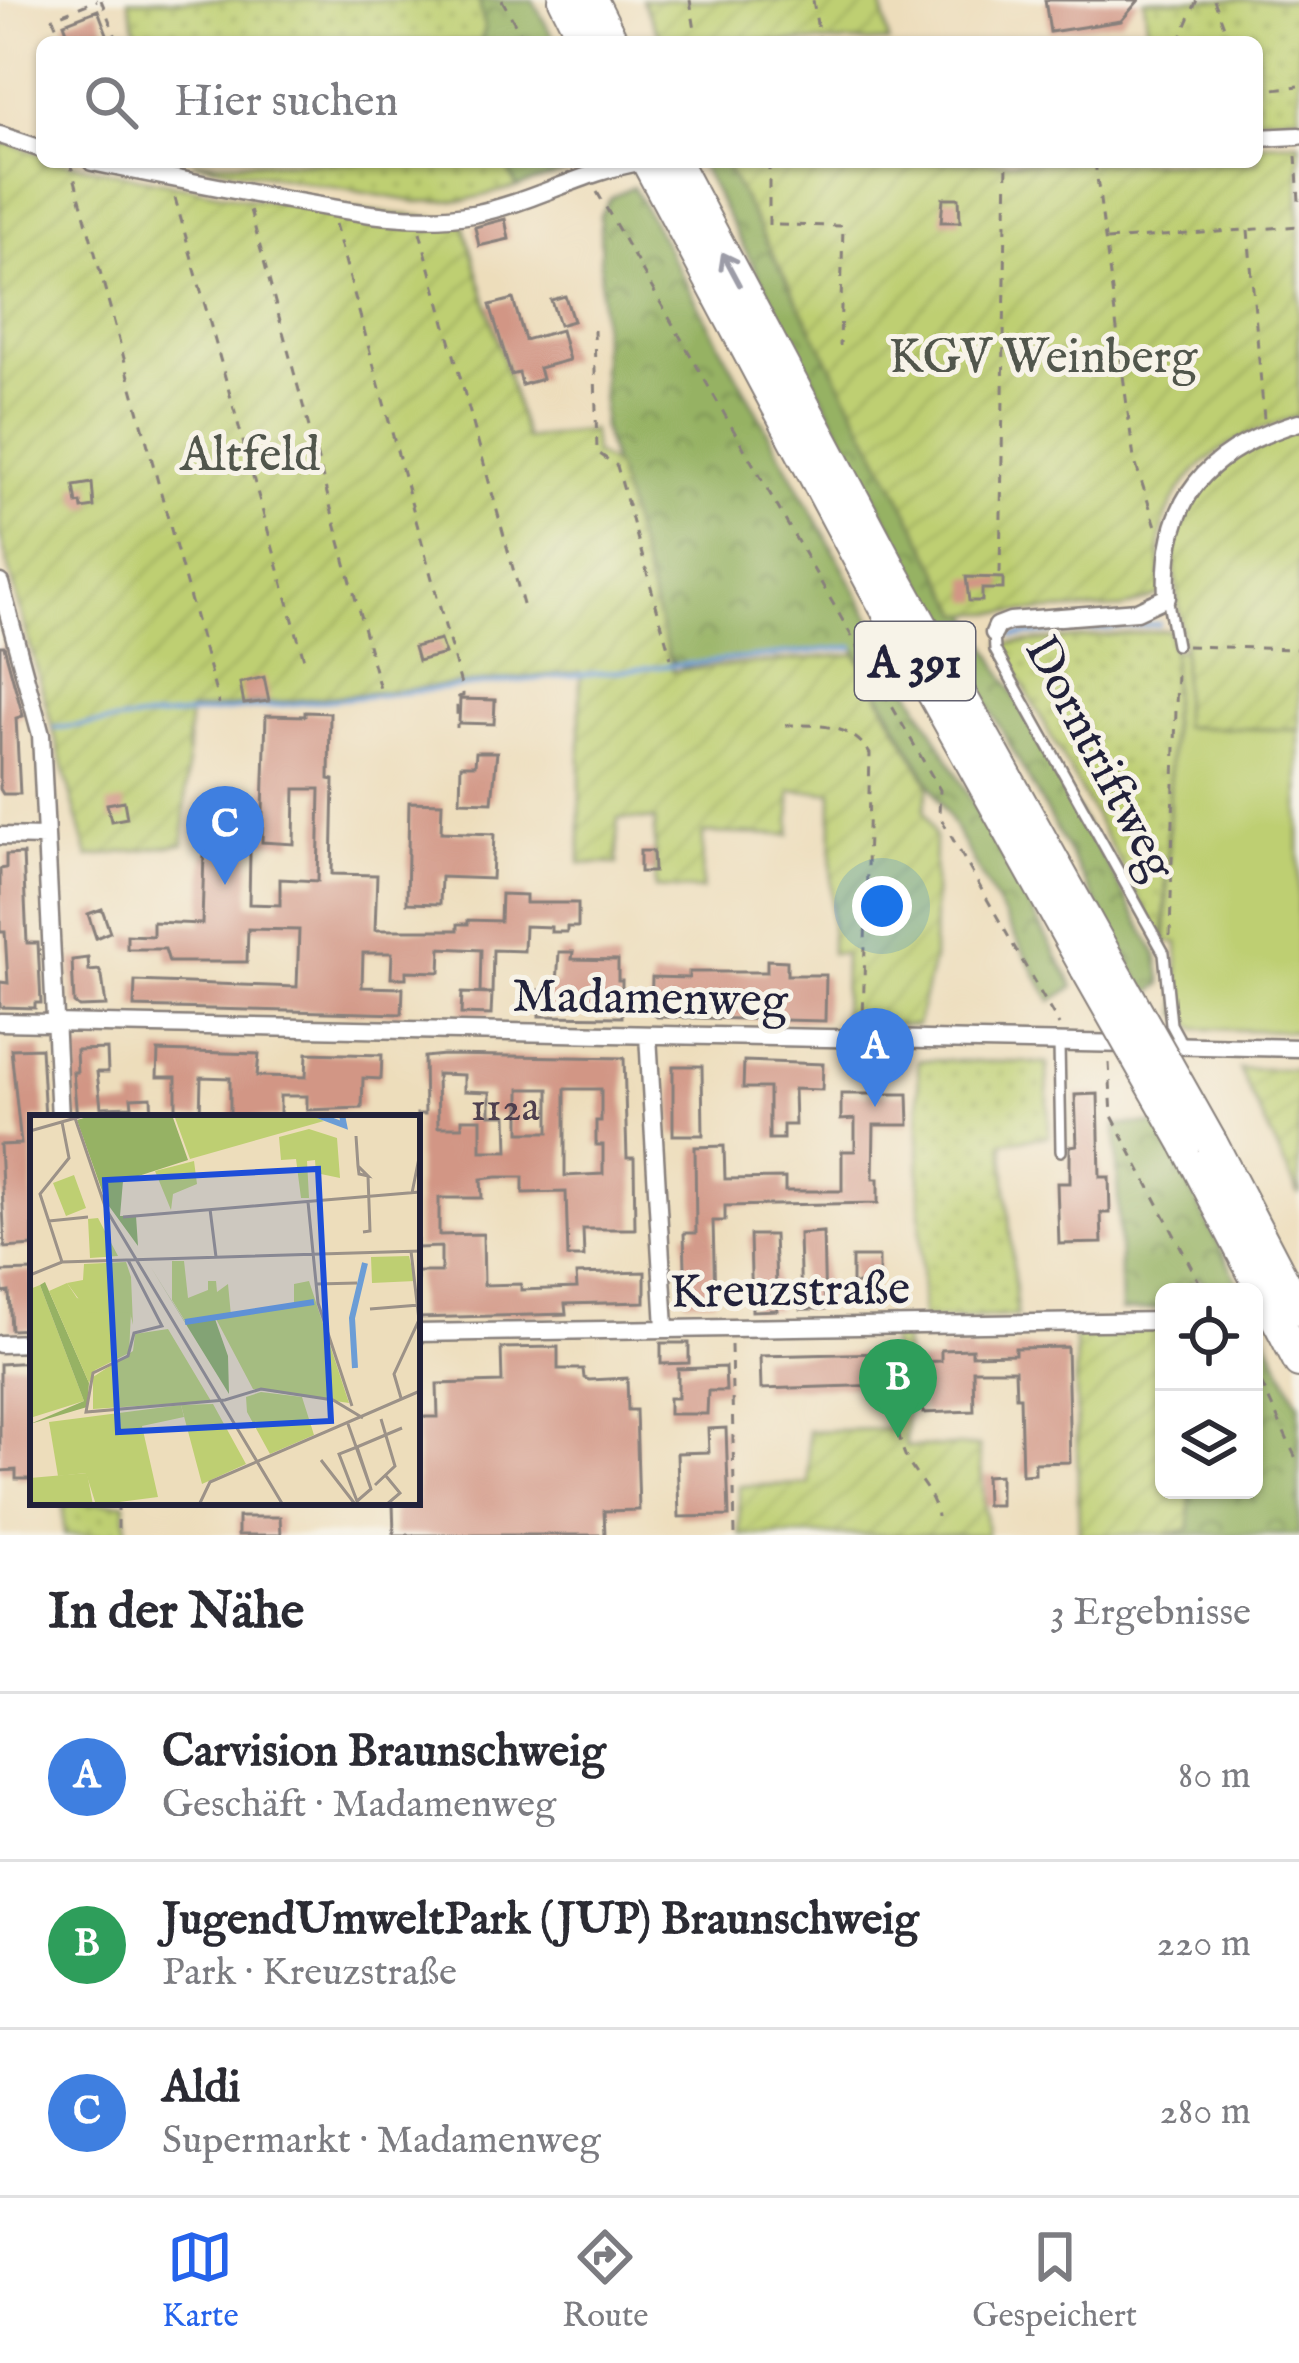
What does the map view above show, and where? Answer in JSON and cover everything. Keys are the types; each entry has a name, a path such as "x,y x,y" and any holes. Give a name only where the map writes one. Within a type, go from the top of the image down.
{"highway":[{"path":"564,0 582,36"},
{"path":"592,0 611,36"},
{"name":"A 391","path":"675,180 906,597 1099,966 1299,1310"},
{"name":"A 391","path":"1199,1143 1299,1362"}],"street":[{"path":"0,135 36,147"},
{"path":"1263,138 1297,136"},
{"path":"123,168 311,205 417,220 512,205 620,168"},
{"path":"1167,597 1167,547 1180,505 1227,453 1266,432 1299,422"},
{"path":"0,583 39,722 60,1115"},
{"name":"Dorntriftweg","path":"994,634 997,626 1010,621 1137,611 1167,597"},
{"path":"0,836 45,837"},
{"name":"Madamenweg","path":"0,1022 1299,1048"},
{"path":"648,1035 665,1328"},
{"name":"Kreuzstraße","path":"420,1334 1155,1321"},
{"path":"0,1344 30,1343"}],"lane":[{"path":"1167,597 1177,645"},
{"name":"Dorntriftweg","path":"994,634 995,650 1164,953 1168,1011 1183,1046"},
{"path":"1061,1150 1062,1044"}],"path":[{"path":"60,36 53,18 99,0 116,36"},
{"path":"502,0 521,36"},
{"path":"689,0 696,36"},
{"path":"813,0 819,36"},
{"path":"1181,36 1197,0"},
{"path":"1214,0 1228,36"},
{"path":"1263,90 1299,86"},
{"path":"1297,136 1299,200"},
{"path":"72,168 219,704"},
{"path":"769,168 769,225 843,226 840,346"},
{"path":"1000,572 1007,168"},
{"path":"1097,168 1137,474 1167,547"},
{"path":"590,176 940,790 939,815 1058,1024 1062,1044"},
{"path":"171,184 304,663"},
{"path":"247,199 380,689"},
{"path":"332,213 463,692 457,697 457,728"},
{"path":"417,220 525,612"},
{"path":"1105,240 1299,226"},
{"path":"1249,230 1266,432"},
{"path":"594,330 597,452 617,466 671,658"},
{"path":"1177,645 1299,649"},
{"path":"1170,942 1177,671"},
{"path":"785,725 832,724 867,746 870,754 863,1022"},
{"path":"1108,1044 1112,1116 1198,1283"},
{"path":"730,1328 735,1535"},
{"path":"897,1335 900,1442 912,1471 936,1501 937,1517"},
{"path":"1263,1387 1299,1465"}],"green space":[{"path":"128,0 479,0 485,30 482,36 137,36"},
{"path":"479,0 533,0 552,36 482,36"},
{"path":"642,0 881,0 888,36 659,36"},
{"path":"1144,0 1299,0 1299,115 1263,118 1263,36 1115,36 1148,31"},
{"name":"Altfeld","path":"0,140 36,153 36,168 92,168 247,199 463,221 526,439 592,430 594,453 615,466 673,671 856,654 929,785 924,810 935,837 933,960 917,1025 843,1022 844,954 831,953 832,792 791,791 790,835 703,833 702,890 655,888 655,820 618,818 617,864 580,863 580,672 189,711 184,844 88,857 0,535"},
{"name":"KGV Weinberg","path":"1299,142 1299,416 1235,441 1184,485 1163,527 1162,594 1124,608 962,614 727,168 1263,168 1263,144"},
{"path":"226,168 511,168 517,187 466,200 416,202"},
{"path":"511,168 582,168 517,187"},
{"path":"702,168 727,168 962,613 969,613 1157,955 1162,984 1147,995 898,541"},
{"path":"633,187 1074,987 1051,1001 854,647 681,667 669,659 603,429 600,215 611,198"},
{"path":"1299,429 1299,730 1181,727 1183,649 1174,562 1175,543 1193,496 1236,453"},
{"path":"1169,630 1173,650 1164,944 1001,644"},
{"path":"1183,649 1182,727 1299,730 1299,1031 1196,1029 1178,1014 1178,943 1166,942 1173,650"},
{"path":"918,1060 1047,1063 1049,1136 1003,1142 1017,1316 922,1319"},
{"path":"1239,1069 1299,1069 1299,1195"},
{"path":"1157,1124 1238,1283 1202,1283 1199,1276 1192,1283 1155,1283 1155,1309 1121,1311 1116,1125"},
{"path":"1155,1330 1155,1499 1189,1499 1190,1529 1164,1535 1079,1535 1075,1332"},
{"path":"1263,1331 1299,1404 1299,1535 1164,1535 1190,1529 1189,1499 1263,1499"},
{"path":"904,1335 906,1447 979,1446 987,1535 740,1535 739,1486 809,1484 808,1431 890,1429 891,1336"},
{"path":"63,1505 125,1505 127,1535 64,1535"}],"building":[{"path":"1045,0 1139,0 1121,21 1050,32"},
{"path":"98,10 108,36 69,36 64,23"},
{"path":"943,198 959,198 960,222 941,222"},
{"path":"505,219 509,239 479,246 475,227"},
{"path":"565,296 573,321 559,325 551,300"},
{"path":"513,299 525,340 561,330 569,360 539,368 542,379 522,385 519,373 511,375 490,305"},
{"path":"92,483 94,507 82,509 74,486"},
{"path":"966,577 1003,578 1003,589 982,589 982,601 969,601"},
{"path":"440,640 445,654 418,661 414,647"},
{"path":"0,646 4,646 23,716 16,718 20,794 3,794 0,789"},
{"path":"264,677 269,701 244,704 240,683"},
{"path":"460,699 495,700 494,724 459,723"},
{"path":"305,712 330,713 332,874 377,875 375,930 458,930 458,924 468,924 468,920 500,921 501,894 526,895 526,903 578,903 578,927 551,932 551,927 525,926 524,951 493,950 492,993 480,993 481,950 441,948 440,972 406,971 406,978 391,978 392,953 363,953 362,987 403,988 402,1014 134,1007 135,981 297,987 299,930 248,929 247,962 169,962 165,949 127,949 127,935 153,936 153,922 202,924 204,853 250,853 249,904 280,905 280,879 318,881 320,789 295,789 294,844 262,842 266,715 305,716"},
{"path":"476,752 497,752 492,802 460,801 461,765 475,765"},
{"path":"124,801 127,818 111,821 107,804"},
{"path":"409,802 442,803 441,832 494,834 492,879 441,877 440,904 407,903"},
{"path":"640,851 653,851 654,872 640,872"},
{"path":"23,854 27,943 38,943 41,1003 35,1003 35,1008 0,1007 0,982 8,983 5,932 0,932 0,869 6,868 6,855"},
{"path":"102,909 110,932 96,938 88,914"},
{"path":"559,952 573,952 572,959 618,960 622,1017 539,1016 539,990 550,991 550,984 557,984"},
{"path":"88,958 89,971 99,970 102,976 106,1006 74,1003 72,960"},
{"path":"767,960 787,961 787,975 826,975 825,1021 657,1017 651,1012 652,977 767,972"},
{"path":"462,993 492,994 491,1015 461,1014"},
{"path":"41,1048 45,1115 30,1115 30,1246 5,1248 0,1145 21,1144 11,1049"},
{"path":"107,1049 108,1072 97,1072 101,1107 132,1106 131,1098 151,1097 152,1115 77,1115 76,1050"},
{"path":"158,1051 259,1054 257,1076 306,1077 307,1053 382,1055 381,1079 363,1078 362,1108 307,1110 307,1096 280,1096 280,1115 230,1115 230,1078 201,1077 200,1115 176,1115 176,1077 157,1077"},
{"path":"424,1057 624,1058 635,1229 583,1229 584,1257 568,1257 566,1192 523,1193 523,1177 497,1177 481,1179 482,1198 439,1198 439,1235 483,1234 484,1285 521,1284 521,1290 577,1288 576,1274 645,1272 645,1302 565,1304 566,1314 420,1318 420,1272 441,1272 441,1247 420,1248 417,1114 425,1114","holes":["437,1074 464,1075 464,1091 490,1092 490,1115 507,1115 508,1151 481,1151 481,1119 462,1119 462,1127 438,1127","520,1089 549,1089 549,1132 520,1132","565,1089 601,1089 596,1145 603,1145 603,1174 565,1176"]},
{"path":"744,1061 823,1064 822,1090 794,1089 795,1125 783,1125 783,1139 769,1139 769,1088 743,1088"},
{"path":"673,1066 702,1066 703,1135 673,1135"},
{"path":"841,1094 908,1094 909,1125 874,1125 873,1179 878,1179 878,1203 725,1206 725,1221 713,1221 715,1301 686,1301 684,1233 696,1233 695,1147 724,1146 725,1179 785,1178 785,1191 842,1191 842,1151 855,1151 855,1119 841,1120"},
{"path":"1098,1094 1100,1177 1109,1177 1110,1213 1101,1213 1102,1243 1059,1244 1057,1183 1070,1183 1070,1146 1077,1145 1075,1095"},
{"path":"823,1232 825,1309 801,1309 799,1234"},
{"path":"750,1235 774,1235 777,1310 752,1311"},
{"path":"852,1257 879,1257 879,1284 852,1284"},
{"path":"30,1271 30,1329 11,1330 9,1292 3,1293 0,1272"},
{"path":"661,1343 689,1343 689,1363 661,1364"},
{"path":"558,1347 558,1369 583,1369 589,1380 627,1378 628,1410 636,1410 639,1510 604,1511 605,1535 394,1535 393,1505 420,1505 420,1417 438,1417 437,1384 502,1382 501,1348"},
{"path":"1067,1347 1070,1462 1035,1463 1035,1474 1022,1475 1015,1370 973,1370 974,1411 923,1413 916,1362 941,1361 941,1350 1015,1354 1015,1348"},
{"path":"884,1353 885,1385 761,1389 760,1356"},
{"path":"30,1362 30,1479 16,1479 16,1470 0,1471 0,1364"},
{"path":"725,1367 726,1391 708,1391 707,1414 669,1414 669,1398 678,1398 678,1369"},
{"path":"726,1428 729,1516 679,1517 677,1453 709,1452 708,1429"},
{"path":"1000,1475 1000,1505 986,1505 985,1476"},
{"path":"238,1517 280,1517 281,1535 238,1535"}],"waterway":[{"path":"1013,636 1159,624"},
{"path":"55,728 854,647"}],"place":[{"name":"Aldi","path":"225,885"},
{"name":"Carvision Braunschweig","path":"875,1107"},
{"name":"JugendUmweltPark (JUP) Braunschweig","path":"898,1438"}]}
